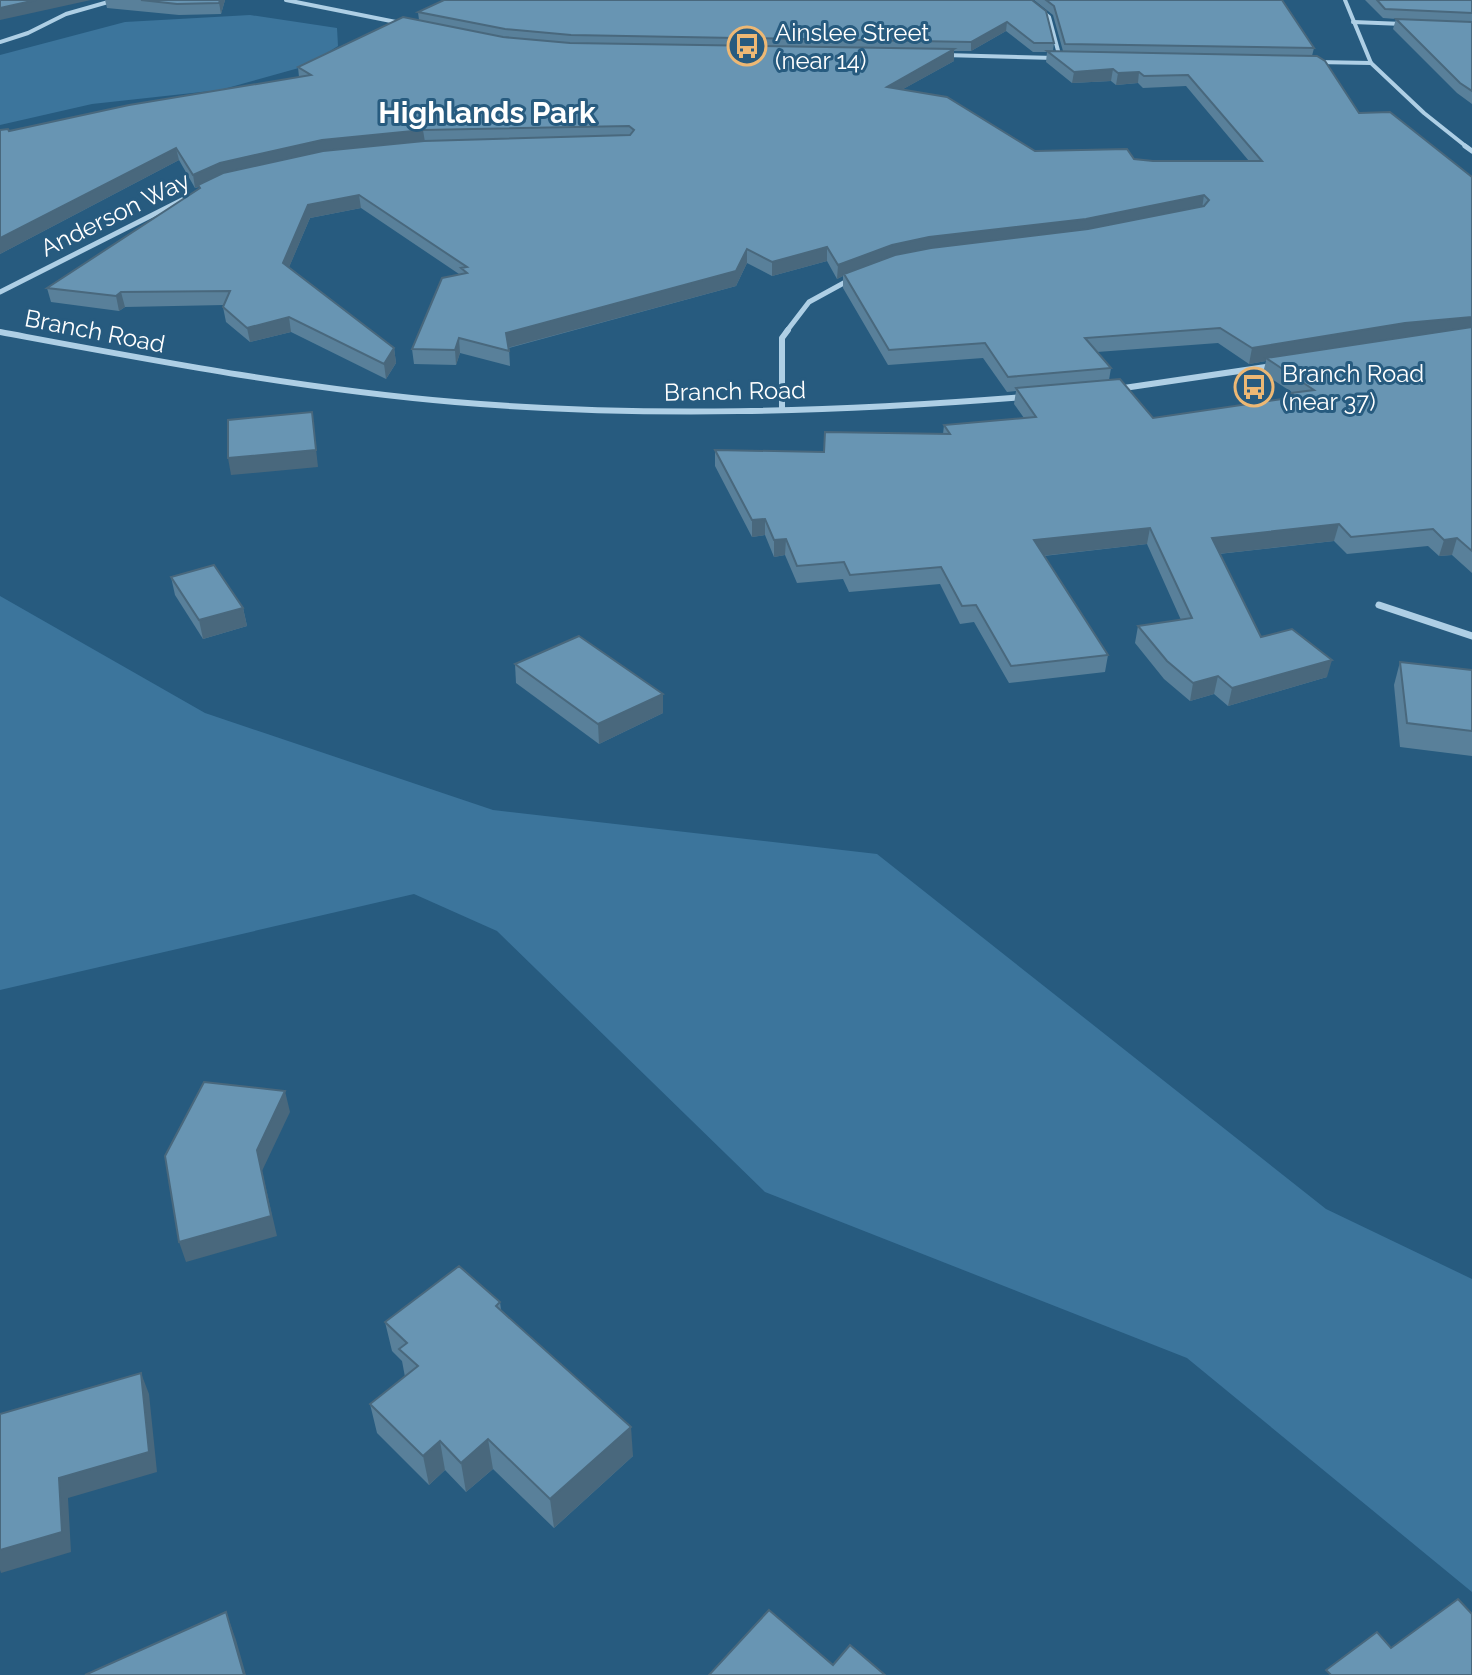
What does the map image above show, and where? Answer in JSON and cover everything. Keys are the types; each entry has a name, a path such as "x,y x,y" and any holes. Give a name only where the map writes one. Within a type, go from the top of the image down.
{"street":[{"path":"0,42 28,33 66,14 115,0"},
{"path":"286,0 409,24"},
{"path":"943,55 1060,58 1049,17 1028,0"},
{"path":"1345,0 1371,63 1424,113 1472,151"},
{"path":"1353,22 1413,24"},
{"path":"1309,62 1371,63"},
{"name":"Anderson Way","path":"0,292 193,195"},
{"path":"782,408 782,338 809,302 865,272"},
{"name":"Branch Road","path":"0,332 243,377 455,402 655,410 913,406 1031,396"},
{"path":"1106,389 1151,386 1280,365"},
{"path":"1379,605 1472,636"}],"shaded area":[{"path":"250,15 337,28 338,46 306,66 220,90 92,104 0,125 0,55 125,22"},
{"path":"0,596 205,713 493,810 877,854 1326,1209 1472,1279 1472,1592 1187,1358 765,1192 497,931 414,894 0,990"}],"building":[{"path":"0,0 36,0 0,8"},
{"path":"141,0 220,0 219,3 177,4"},
{"path":"444,0 1032,0 1046,11 1054,43 1034,43 1007,22 971,42 571,35 505,29 418,12"},
{"path":"1046,0 1282,0 1314,48 1065,44 1054,6"},
{"path":"1377,0 1472,0 1472,13 1385,9"},
{"path":"403,17 503,37 570,43 954,49 887,87 947,97 1035,151 1127,149 1134,159 1153,161 1262,161 1188,75 1144,76 1139,72 1118,73 1113,69 1074,72 1047,51 1317,56 1325,61 1359,113 1390,112 1472,177 1472,317 1405,323 1252,348 1220,328 1085,338 1111,368 1008,377 985,343 889,350 844,274 895,255 931,248 1088,229 1204,206 1209,200 1204,195 1086,219 929,237 892,245 838,265 827,247 772,262 747,249 736,271 506,333 509,351 459,338 455,350 412,349 442,278 467,273 461,268 467,267 359,195 308,205 283,263 394,348 384,364 289,317 247,328 223,307 230,291 121,292 116,296 47,288 200,188 198,185 223,173 323,151 424,141 630,135 634,130 629,126 423,130 322,140 220,163 193,175 176,148 0,238 0,130 9,131 129,105 311,75 298,67"},
{"path":"1396,19 1472,22 1472,91 1460,83"},
{"path":"1472,327 1472,551 1457,538 1444,540 1433,529 1351,537 1339,524 1212,538 1261,637 1292,629 1332,660 1232,688 1218,676 1193,683 1167,661 1138,626 1192,618 1150,528 1034,540 1108,655 1011,666 976,605 962,606 941,567 850,575 844,562 797,566 786,539 774,540 765,519 752,520 715,450 824,452 825,432 950,434 944,425 1036,417 1016,388 1120,379 1153,418 1296,397 1291,393 1314,390 1266,358"},
{"path":"312,412 316,450 228,458 228,420"},
{"path":"214,565 243,608 199,620 171,577"},
{"path":"579,636 663,694 598,724 515,664"},
{"path":"1400,662 1472,670 1472,731 1407,723"},
{"path":"204,1082 285,1091 257,1150 271,1216 179,1242 165,1156"},
{"path":"459,1266 500,1302 496,1306 631,1427 550,1499 488,1439 461,1463 440,1441 423,1456 370,1404 418,1366 399,1349 407,1343 385,1322"},
{"path":"141,1373 149,1452 59,1478 62,1532 0,1550 0,1414"},
{"path":"1458,1599 1472,1614 1472,1675 1331,1675 1326,1670 1377,1632 1391,1648"},
{"path":"769,1610 833,1665 850,1645 885,1675 709,1675"},
{"path":"226,1612 244,1675 85,1675"}],"place":[{"name":"Ainslee Street (near 14)","path":"747,46"},
{"name":"Branch Road (near 37)","path":"1254,387"}],"district":[{"name":"Highlands Park","path":"487,112"}]}
